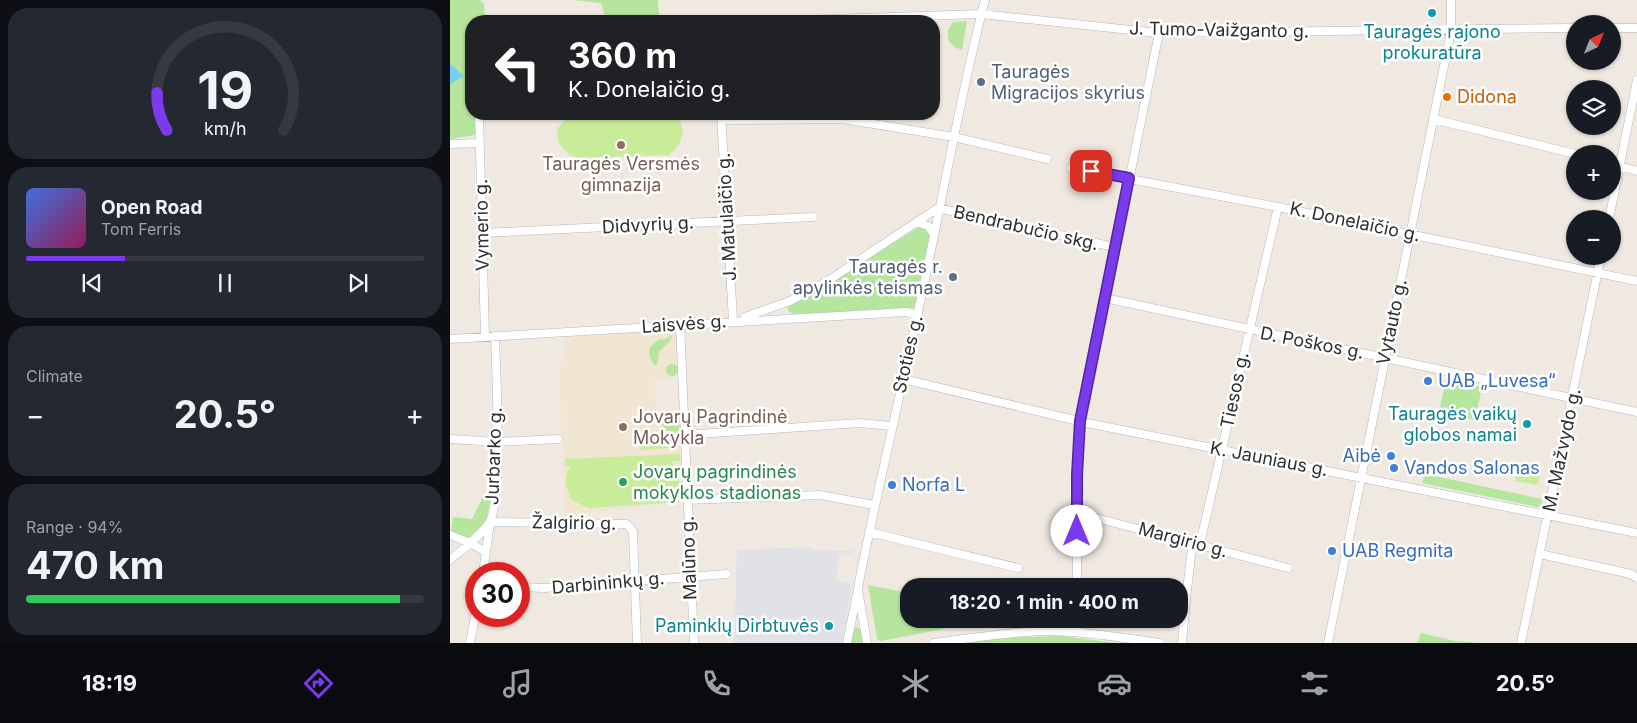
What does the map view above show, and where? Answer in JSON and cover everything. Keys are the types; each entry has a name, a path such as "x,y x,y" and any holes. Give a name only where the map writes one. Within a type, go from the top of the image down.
{"street":[{"name":"Stoties g.","path":"847,643 874,505 918,315 938,208 985,0"},
{"name":"Vytauto g.","path":"1328,643 1450,31 1451,0"},
{"name":"J. Tumo-Vaižganto g.","path":"940,15 981,14 1159,33 1566,28"},
{"path":"1621,28 1637,28"},
{"path":"1078,578 1077,513 1080,421 1159,33"},
{"path":"1621,145 1637,80"},
{"path":"1432,119 1566,152"},
{"name":"Vymerio g.","path":"479,120 485,336"},
{"name":"J. Matulaičio g.","path":"721,120 727,221 736,320"},
{"path":"849,120 954,137 1047,159"},
{"path":"450,144 480,143"},
{"path":"1621,166 1637,171"},
{"name":"K. Donelaičio g.","path":"1072,168 1278,207 1637,281"},
{"name":"Tiesos g.","path":"1182,643 1187,601 1186,589 1222,449 1278,207"},
{"path":"736,320 790,301 826,282 938,208"},
{"name":"Bendrabučio skg.","path":"938,208 1114,247"},
{"name":"Didvyrių g.","path":"483,233 812,217"},
{"path":"917,222 928,226 934,234"},
{"name":"M. Mažvydo g.","path":"1521,643 1599,265"},
{"name":"D. Poškos g.","path":"1104,298 1637,412"},
{"path":"790,301 784,310 793,318"},
{"name":"Laisvės g.","path":"450,338 736,320 906,312 918,315"},
{"name":"Malūno g.","path":"680,324 689,576 694,643"},
{"name":"Jurbarko g.","path":"450,560 490,522 496,494 495,336"},
{"name":"K. Jauniaus g.","path":"903,380 1080,421 1637,533"},
{"path":"684,435 860,423 892,426"},
{"path":"450,439 497,442 558,440"},
{"path":"687,500 820,495 874,505"},
{"name":"Margirio g.","path":"1077,513 1288,568"},
{"path":"485,562 490,522"},
{"name":"Žalgirio g.","path":"490,522 627,524 633,532 637,643"},
{"path":"870,532 1018,568"},
{"path":"450,535 470,542 486,552"},
{"path":"1540,554 1631,574 1637,578"},
{"name":"Darbininkų g.","path":"530,587 544,588 726,574"},
{"name":"Stoties g.","path":"858,590 867,643"},
{"path":"850,627 860,625 865,628"},
{"path":"470,643 473,627"},
{"path":"934,643 1020,633 1077,632 1160,643"}],"shaded area":[{"name":"Jovarų Pagrindinė Mokykla","path":"680,324 681,377 654,379 657,418 683,416 687,502 565,514 560,362 565,361 565,331"},
{"path":"810,547 810,550 853,551 852,554 840,552 837,569 836,581 852,583 842,643 734,643 737,550"}],"green space":[{"path":"450,0 480,0 484,4 485,15 465,15 465,120 475,120 475,135 450,139"},
{"path":"572,0 658,0 659,15 605,15 601,3"},
{"path":"967,21 962,50 954,47 948,40 948,30 953,22"},
{"name":"Tauragės Versmės gimnazija","path":"565,120 680,120 683,130 678,146 669,155 577,158 561,146 557,133 558,128"},
{"path":"921,226 928,230 931,237 914,308 793,314 788,311 788,307"},
{"path":"673,335 659,352 657,365 654,365 649,354 650,347 659,339 663,340"},
{"path":"672,364 678,370 672,376 666,370"},
{"path":"1446,379 1482,387 1475,420 1439,412"},
{"path":"680,418 679,430 675,434 670,433 658,421 659,419"},
{"path":"668,432 669,448 641,450 640,434"},
{"name":"Jovarų pagrindinės mokyklos stadionas","path":"680,454 680,461 671,461 678,472 678,489 672,499 666,503 588,508 572,500 568,492 566,479 571,466 565,466 565,459"},
{"path":"1517,468 1540,473 1538,485 1515,481"},
{"path":"1425,474 1542,499 1543,502 1538,507 1422,483"},
{"path":"483,497 491,498 486,521 468,538 451,532 453,517 472,519"},
{"path":"868,585 900,591 900,628 944,629 880,641 877,639"},
{"path":"857,627 861,630 863,643 851,643 853,629"},
{"path":"1421,633 1455,641 1478,643 1417,643"},
{"path":"1061,636 1118,643 967,643 1003,638"}],"water":[{"path":"450,64 464,76 450,84"}],"place":[{"name":"Tauragės rajono prokuratūra","path":"1432,13"},
{"name":"Tauragės Migracijos skyrius","path":"981,82"},
{"name":"Didona","path":"1447,97"},
{"name":"Tauragės Versmės gimnazija","path":"621,145"},
{"name":"Tauragės r. apylinkės teismas","path":"953,277"},
{"name":"UAB „Luvesa“","path":"1428,381"},
{"name":"Tauragės vaikų globos namai","path":"1527,424"},
{"name":"Jovarų Pagrindinė Mokykla","path":"623,427"},
{"name":"Aibė","path":"1391,456"},
{"name":"Vandos Salonas","path":"1394,468"},
{"name":"Jovarų pagrindinės mokyklos stadionas","path":"623,482"},
{"name":"Norfa L","path":"892,485"},
{"name":"UAB Regmita","path":"1332,551"},
{"name":"Paminklų Dirbtuvės","path":"829,626"}],"route":[{"path":"1077,531 1078,437 1080,421 1129,178 1091,171"}]}
